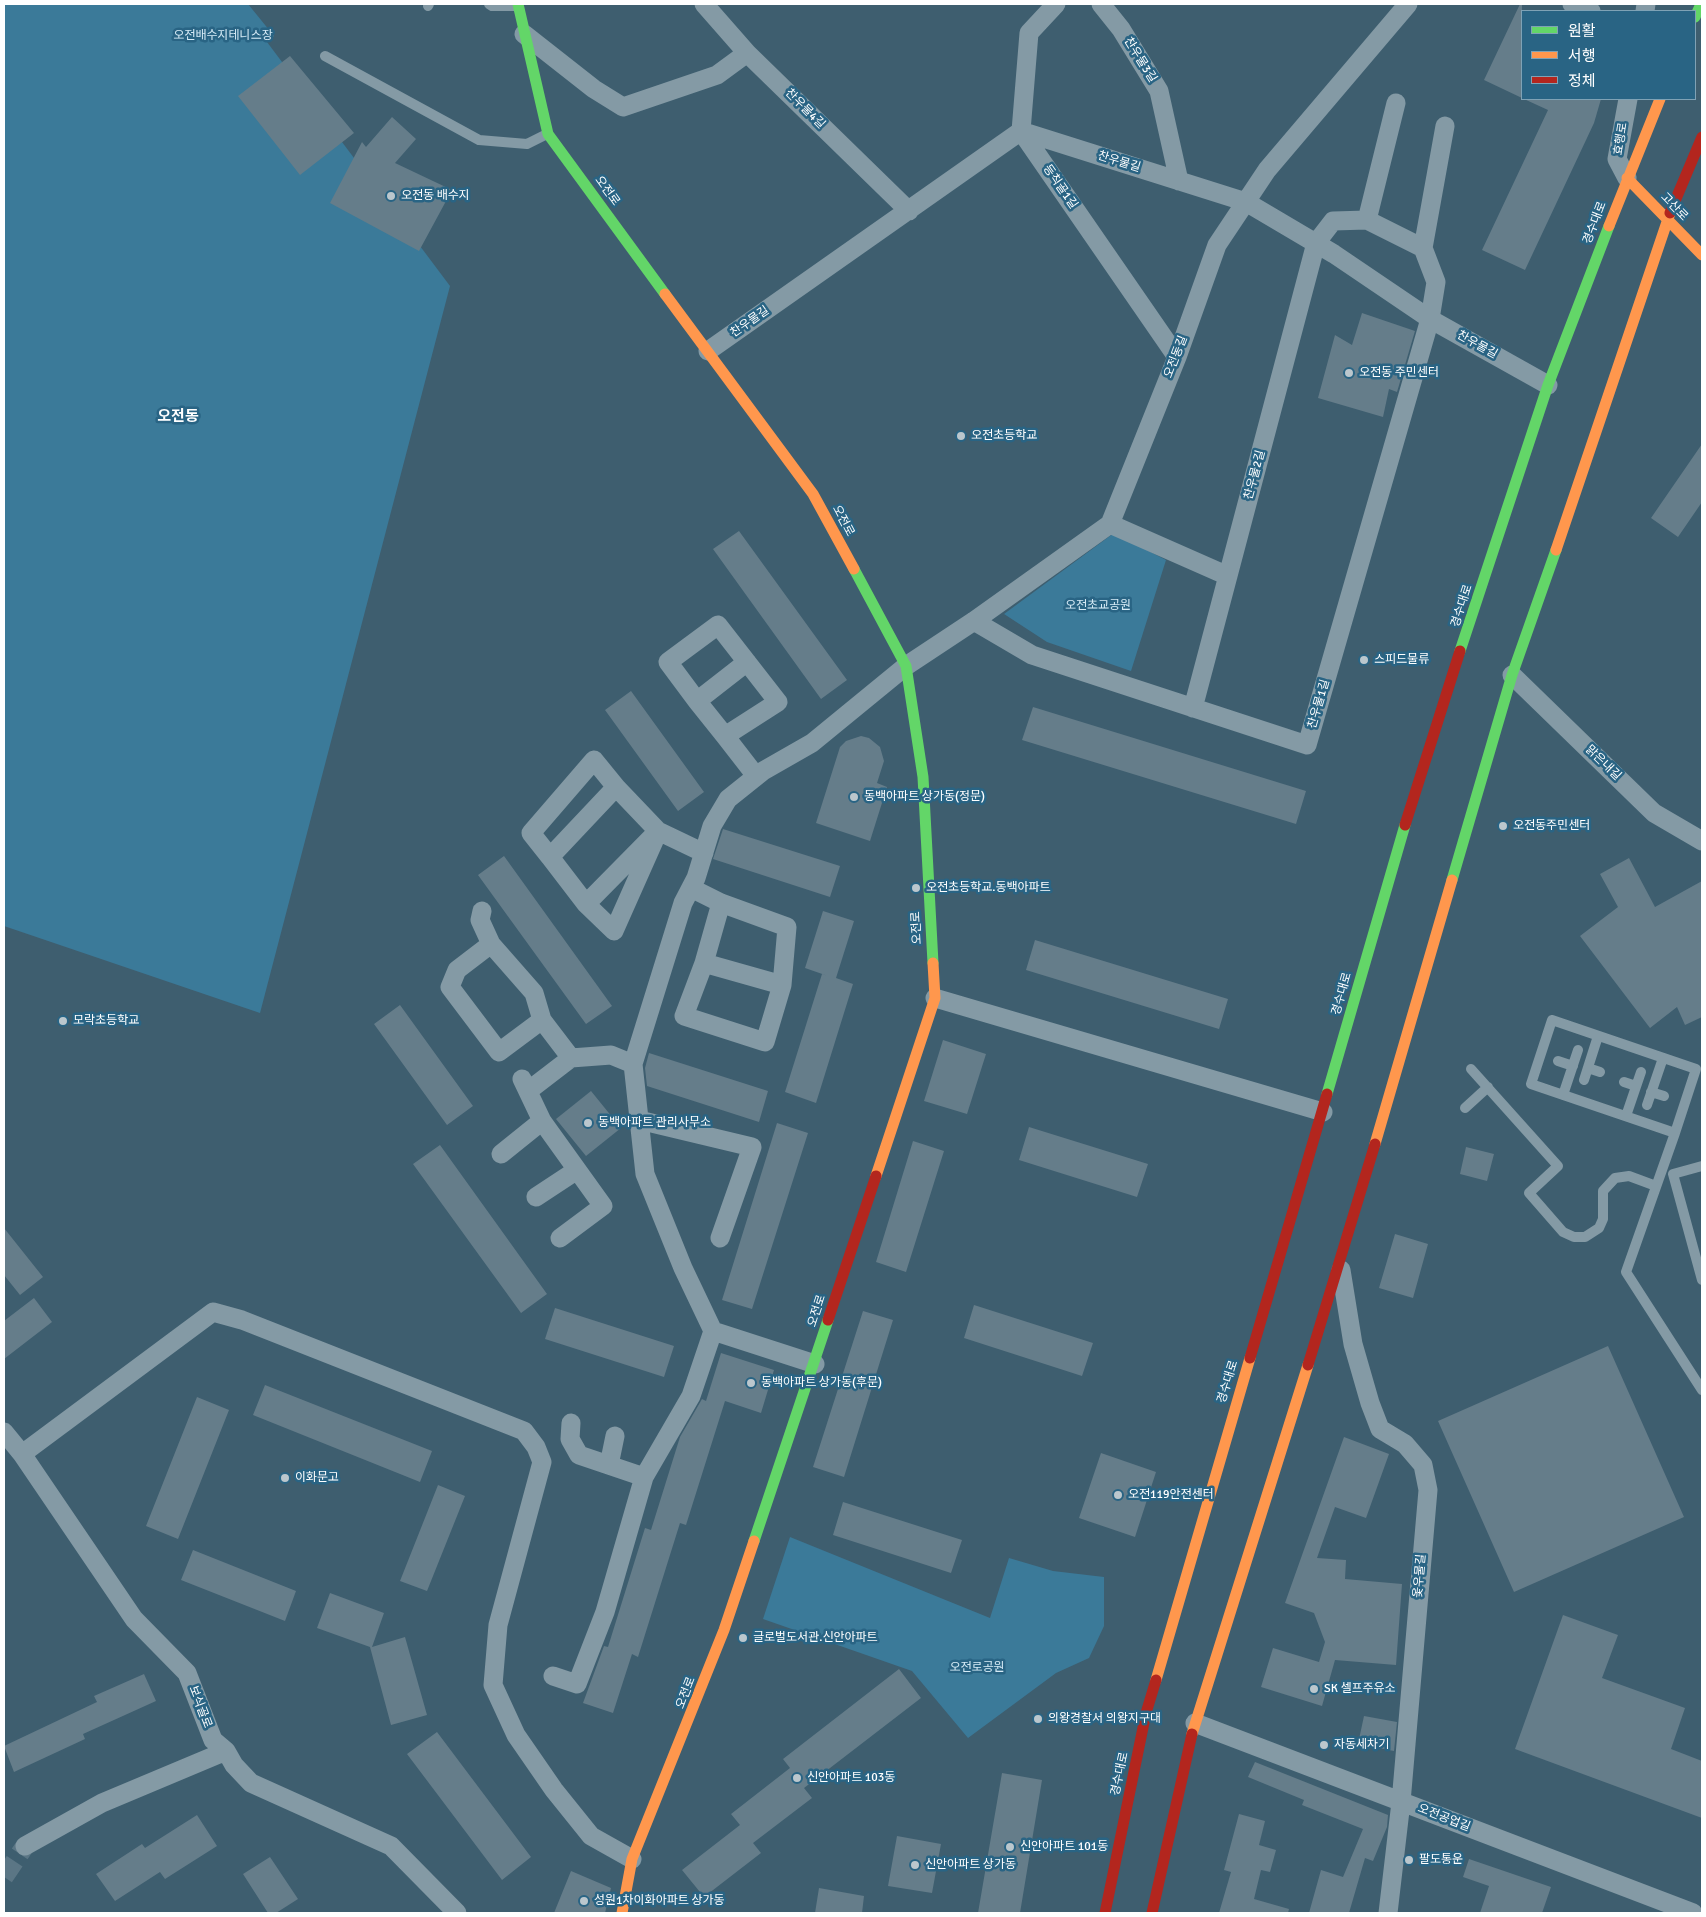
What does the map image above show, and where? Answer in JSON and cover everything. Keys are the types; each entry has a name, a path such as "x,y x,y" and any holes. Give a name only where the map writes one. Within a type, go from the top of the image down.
{"main road":[{"name":"오전로","path":"518,5 548,134 813,494 906,666 923,777 935,998 815,1364 724,1630 632,1859 622,1913"},
{"name":"경수대로","path":"1105,1913 1146,1713 1323,1112 1420,774 1548,384 1660,100"},
{"path":"1152,1913 1195,1723 1340,1264 1512,675 1600,425 1667,220 1702,137"},
{"name":"고산로","path":"1628,178 1702,255"}],"street":[{"name":"찬우물4길","path":"704,4 748,52 909,212"},
{"path":"1021,131 1029,33 1056,4"},
{"name":"찬우물3길","path":"1101,4 1121,29 1159,90 1179,181"},
{"name":"오전동길","path":"1110,524 1177,357 1218,245 1267,170 1408,4"},
{"path":"1572,4 1588,10"},
{"path":"524,34 594,89 623,107 717,75 748,52"},
{"name":"효행로","path":"1628,100 1617,159 1628,178"},
{"path":"1367,220 1396,104"},
{"path":"1430,319 1436,282 1423,248 1445,126"},
{"name":"찬우물길","path":"708,351 909,212 1021,131 1246,202 1316,243 1430,319 1548,384"},
{"name":"등칙골1길","path":"1021,131 1177,357"},
{"path":"1316,243 1333,220 1367,220 1423,248"},
{"name":"찬우물2길","path":"1193,708 1316,243"},
{"name":"찬우물1길","path":"974,621 1032,655 1307,746 1430,319"},
{"path":"553,1676 577,1684 606,1612 644,1477 691,1396 713,1331 683,1268 645,1174 633,1064 683,903 691,888 712,826 728,799 756,776 812,742 906,666 974,621 1110,524 1228,576"},
{"path":"725,736 778,702 718,625 668,662 725,736 756,776"},
{"path":"698,701 747,662"},
{"name":"맑은내길","path":"1512,675 1654,813 1702,841"},
{"path":"658,831 614,931 586,904 531,833 594,760 658,831 704,853"},
{"path":"550,857 616,786"},
{"path":"586,904 658,831"},
{"path":"691,888 721,903 787,927 782,985 764,1042 684,1016 704,963 721,903"},
{"path":"482,910 480,920 491,944 534,993 542,1020 571,1058"},
{"path":"491,944 457,970 450,987 499,1052 542,1020"},
{"path":"704,963 782,985"},
{"path":"935,998 1323,1112"},
{"path":"560,1238 603,1206 542,1122 525,1085 571,1058 610,1055 633,1064"},
{"path":"639,1120 752,1147 720,1238"},
{"path":"501,1154 542,1122"},
{"path":"536,1197 577,1170"},
{"name":"옻우물길","path":"1340,1264 1353,1344 1370,1403 1380,1429 1405,1444 1423,1465 1428,1490 1402,1802 1388,1913"},
{"path":"22,1454 213,1312 242,1320 524,1431 536,1447 542,1462 498,1625 493,1685 516,1735 554,1790 591,1836 632,1859"},
{"path":"713,1331 815,1364"},
{"path":"571,1423 570,1439 579,1454 644,1477"},
{"name":"보식골로","path":"4,1432 22,1454 134,1618 188,1673 214,1740 226,1751 234,1765 251,1783 390,1846 457,1913"},
{"path":"608,1465 615,1436"},
{"name":"오전공업길","path":"1195,1723 1693,1913"},
{"path":"25,1846 102,1802 226,1751"}],"lane":[{"path":"489,4 492,6 518,5"},
{"path":"326,56 479,140 527,144 548,134"},
{"path":"1675,1133 1530,1084 1552,1020 1696,1069 1675,1133 1626,1272 1702,1390"},
{"path":"1584,1080 1598,1036"},
{"path":"1563,1095 1578,1050"},
{"path":"1647,1105 1663,1058"},
{"path":"1558,1061 1573,1066"},
{"path":"1588,1068 1600,1072"},
{"path":"1471,1069 1558,1166 1529,1193 1563,1232 1574,1237 1585,1237 1599,1228 1603,1219 1603,1191 1607,1184 1615,1178 1629,1176 1656,1186"},
{"path":"1626,1116 1641,1072"},
{"path":"1624,1082 1636,1086"},
{"path":"1465,1108 1488,1087"},
{"path":"1651,1092 1664,1096"},
{"path":"1702,1166 1673,1174 1702,1280"}],"green space":[{"name":"오전배수지테니스장","path":"4,4 248,4 274,36 267,42 450,286 260,1013 4,926"},
{"name":"오전초교공원","path":"1114,533 1166,560 1131,671 1047,642 1004,614"},
{"name":"오전로공원","path":"790,1537 990,1618 1009,1558 1053,1571 1104,1577 1104,1626 1089,1658 1056,1673 968,1738 912,1671 763,1619"}],"building":[{"path":"1520,4 1522,4 1521,98 1484,80"},
{"path":"290,56 354,133 300,175 238,96"},
{"path":"1526,100 1601,100 1594,123 1525,270 1482,250 1548,110"},
{"name":"오전동 배수지","path":"392,117 416,139 395,163 452,190 419,251 330,203 362,142 366,147"},
{"name":"오전동 주민센터","path":"1362,313 1415,331 1397,392 1389,389 1383,417 1318,398 1335,335 1352,345"},
{"path":"1702,444 1702,502 1678,537 1651,518"},
{"path":"739,531 847,680 821,699 713,549"},
{"path":"631,691 704,792 678,811 605,710"},
{"path":"1033,707 1306,791 1296,824 1022,740"},
{"name":"동백아파트 상가동(정문)","path":"861,736 869,738 880,747 884,761 877,783 887,787 870,841 816,823 840,747 846,741"},
{"path":"723,829 840,866 830,897 713,859"},
{"path":"504,856 612,1006 586,1024 478,875"},
{"path":"1629,858 1655,907 1702,881 1702,1017 1685,1025 1677,1007 1650,1028 1580,936 1618,907 1600,874"},
{"path":"823,911 854,921 836,978 853,984 816,1103 785,1092 822,974 828,976 805,968"},
{"path":"1035,940 1228,999 1219,1029 1026,970"},
{"path":"400,1005 473,1106 447,1125 374,1024"},
{"path":"943,1040 986,1054 967,1114 924,1101"},
{"path":"649,1053 768,1091 759,1122 647,1086 645,1068"},
{"name":"동백아파트 관리사무소","path":"591,1091 621,1128 586,1156 556,1119"},
{"path":"777,1123 808,1133 752,1309 722,1300"},
{"path":"1029,1127 1148,1164 1137,1197 1019,1160"},
{"path":"913,1141 944,1151 906,1272 876,1262"},
{"path":"440,1145 547,1294 521,1313 413,1164"},
{"path":"1466,1147 1494,1154 1487,1181 1460,1174"},
{"path":"4,1228 43,1277 20,1295 4,1275"},
{"path":"1395,1234 1428,1244 1413,1298 1379,1288"},
{"path":"34,1298 52,1322 4,1359 4,1321"},
{"path":"974,1305 1093,1343 1082,1376 964,1338"},
{"path":"555,1308 674,1346 664,1377 545,1339"},
{"path":"863,1311 893,1320 844,1477 813,1467"},
{"path":"1608,1346 1684,1517 1514,1592 1438,1421"},
{"path":"721,1353 774,1370 761,1413 725,1401 686,1525 680,1523 638,1657 632,1654 613,1713 583,1703 604,1646 608,1647 645,1528 651,1530 680,1437 702,1399 706,1401"},
{"path":"265,1385 432,1451 420,1482 253,1415"},
{"path":"197,1397 229,1410 178,1539 146,1526"},
{"path":"1344,1437 1389,1454 1366,1518 1335,1507 1317,1558 1346,1560 1345,1579 1402,1584 1396,1665 1335,1660 1322,1706 1261,1687 1273,1648 1319,1662 1325,1642 1314,1613 1285,1603"},
{"name":"오전119안전센터","path":"1101,1453 1156,1472 1135,1537 1079,1518"},
{"path":"438,1485 465,1496 427,1591 400,1581"},
{"path":"843,1502 962,1540 951,1573 833,1535"},
{"path":"193,1550 296,1591 285,1621 181,1580"},
{"path":"330,1593 384,1613 372,1647 405,1637 427,1715 391,1725 370,1647 317,1628"},
{"path":"1563,1615 1618,1635 1602,1678 1685,1708 1671,1749 1702,1761 1702,1818 1515,1749"},
{"name":"신안아파트 103동","path":"899,1669 921,1698 804,1788 812,1798 753,1843 761,1853 704,1897 682,1870 740,1825 731,1814 790,1768 783,1759"},
{"path":"144,1674 156,1701 83,1734 85,1739 14,1772 4,1746 97,1702 94,1696"},
{"path":"1364,1716 1397,1722 1394,1751 1358,1744"},
{"path":"437,1732 531,1857 502,1880 407,1754"},
{"path":"1255,1762 1388,1815 1387,1827 1373,1861 1365,1858 1349,1913 1309,1913 1321,1870 1343,1877 1363,1829 1302,1805 1304,1800 1248,1777"},
{"name":"신안아파트 101동","path":"1002,1773 1042,1780 1020,1913 978,1913"},
{"path":"1239,1814 1265,1821 1259,1845 1276,1850 1270,1872 1261,1870 1254,1899 1289,1909 1288,1913 1219,1913 1231,1872 1224,1870"},
{"path":"197,1815 217,1846 165,1879 160,1872 115,1901 96,1874 142,1844 145,1848"},
{"name":"신안아파트 상가동","path":"897,1836 941,1844 932,1893 888,1886"},
{"path":"270,1857 298,1899 276,1913 268,1913 243,1874"},
{"path":"1469,1859 1551,1887 1542,1913 1480,1913 1489,1886 1463,1877"},
{"name":"성원1차이화아파트 상가동","path":"571,1871 611,1888 605,1913 554,1913"},
{"path":"819,1888 864,1896 862,1913 815,1913"}],"tunnel":[{"path":"4,1877 25,1846"}],"traffic: fast":[{"path":"518,4 548,134 665,294"},
{"path":"1696,15 1701,4"},
{"path":"1460,651 1548,385 1609,226"},
{"path":"1452,880 1512,675 1556,550"},
{"path":"854,569 906,666 923,777 933,963"},
{"path":"1327,1094 1405,825"},
{"path":"754,1541 828,1320"}],"traffic: slow":[{"path":"1609,226 1660,100"},
{"path":"1627,178 1702,255"},
{"path":"1556,550 1670,213"},
{"path":"665,294 813,494 854,569"},
{"path":"1375,1144 1452,880"},
{"path":"876,1176 935,998 933,963"},
{"path":"1156,1680 1250,1358"},
{"path":"1192,1734 1308,1365"},
{"path":"622,1913 632,1859 724,1630 754,1541"}],"traffic: jam":[{"path":"1670,213 1702,137"},
{"path":"1405,825 1460,651"},
{"path":"1250,1358 1327,1094"},
{"path":"1308,1365 1375,1144"},
{"path":"828,1320 876,1176"},
{"path":"1105,1913 1146,1713 1156,1680"},
{"path":"1152,1913 1192,1734"}],"place":[{"name":"오전동 배수지","path":"391,196"},
{"name":"오전동 주민센터","path":"1349,373"},
{"name":"오전초등학교","path":"961,436"},
{"name":"스피드물류","path":"1364,660"},
{"name":"동백아파트 상가동(정문)","path":"854,797"},
{"name":"오전동주민센터","path":"1503,826"},
{"name":"오전초등학교.동백아파트","path":"916,888"},
{"name":"모락초등학교","path":"63,1021"},
{"name":"동백아파트 관리사무소","path":"588,1123"},
{"name":"동백아파트 상가동(후문)","path":"751,1383"},
{"name":"이화문고","path":"285,1478"},
{"name":"오전119안전센터","path":"1118,1495"},
{"name":"글로벌도서관.신안아파트","path":"743,1638"},
{"name":"SK 셀프주유소","path":"1314,1689"},
{"name":"의왕경찰서 의왕지구대","path":"1038,1719"},
{"name":"자동세차기","path":"1324,1745"},
{"name":"신안아파트 103동","path":"797,1778"},
{"name":"신안아파트 101동","path":"1010,1847"},
{"name":"팔도통운","path":"1409,1860"},
{"name":"신안아파트 상가동","path":"915,1865"},
{"name":"성원1차이화아파트 상가동","path":"584,1901"}],"district":[{"name":"오전동","path":"178,417"}]}
